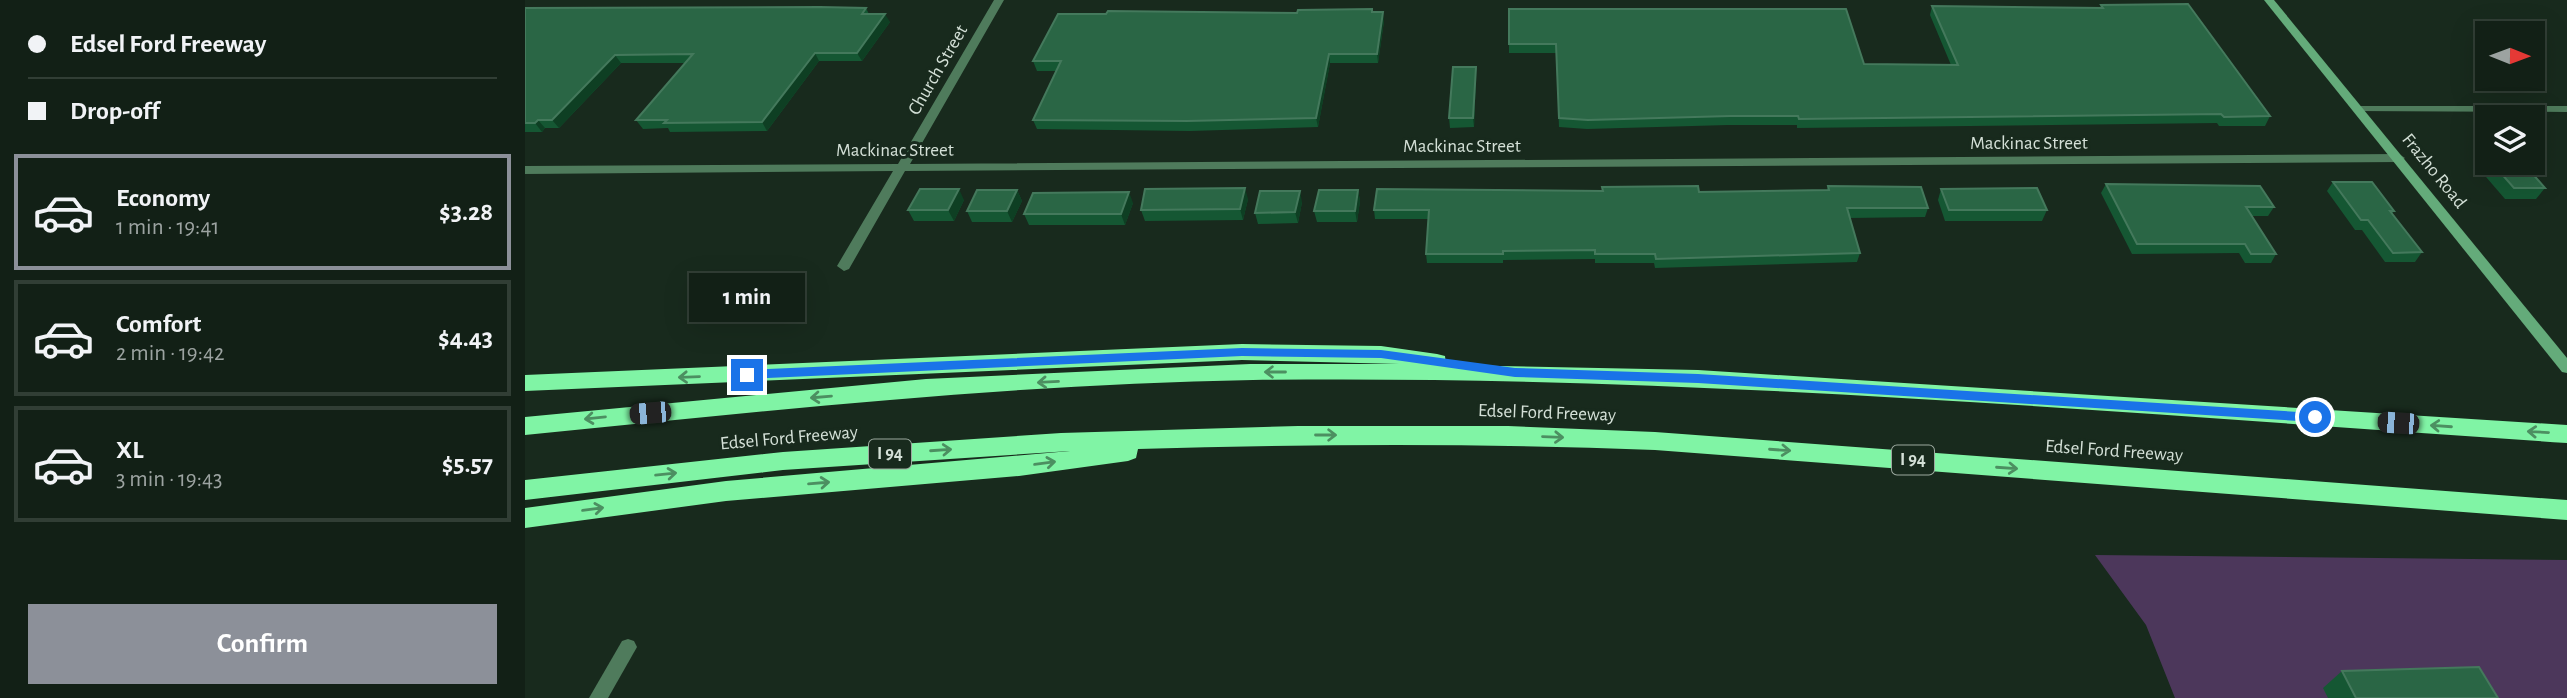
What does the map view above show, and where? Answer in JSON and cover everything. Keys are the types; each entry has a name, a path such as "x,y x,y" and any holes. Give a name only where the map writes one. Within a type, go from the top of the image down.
{"highway":[{"path":"525,383 1242,352 1381,354 1515,373"},
{"name":"Edsel Ford Freeway","path":"525,426 926,387 1250,372 1515,373 1807,385 2567,434"},
{"path":"525,518 726,491 1019,467 1257,435"},
{"name":"Edsel Ford Freeway","path":"525,490 797,460 1061,442 1257,435 1508,435 1655,441 2567,510"}],"street":[{"name":"Church Street","path":"843,266 999,0"},
{"name":"Frazho Road","path":"2269,0 2566,366"},
{"path":"2359,109 2567,109"},
{"name":"Mackinac Street","path":"525,170 2399,158"},
{"path":"598,698 628,648"}],"shaded area":[{"path":"2095,555 2567,560 2567,698 2175,698 2146,625"}],"building":[{"path":"2188,4 2270,116 2224,117 2221,114 1799,119 1798,116 1588,120 1559,118 1556,44 1509,44 1509,9 1846,9 1864,64 1958,65 1932,6 2103,8 2101,5"},
{"path":"525,8 866,8 862,14 885,14 857,53 815,53 762,122 664,123 667,120 636,120 693,54 615,55 552,120 525,123"},
{"path":"1372,9 1372,12 1383,12 1377,54 1329,54 1316,118 1033,120 1061,61 1033,61 1058,14 1106,14 1108,11 1297,13 1298,10"},
{"path":"1453,67 1476,67 1473,118 1449,118"},
{"path":"2503,175 2534,175 2545,188 2514,188"},
{"path":"2333,182 2372,182 2394,211 2390,211 2422,252 2393,253 2368,220 2361,220"},
{"path":"2106,184 2260,186 2274,207 2246,207 2276,254 2251,254 2245,244 2137,244"},
{"path":"1698,186 1699,192 1829,190 1828,186 1921,187 1928,208 1847,208 1860,253 1656,259 1655,254 1595,254 1595,250 1426,254 1429,210 1374,210 1377,189 1603,191 1602,187"},
{"path":"1245,188 1240,209 1141,210 1145,189"},
{"path":"2037,188 2047,210 1949,210 1941,189"},
{"path":"920,189 959,189 948,210 908,210"},
{"path":"977,190 1017,190 1007,211 967,211"},
{"path":"1319,190 1358,190 1355,211 1314,211"},
{"path":"1260,191 1300,191 1295,212 1255,213"},
{"path":"1129,192 1121,214 1024,214 1033,193"},
{"path":"2479,667 2498,698 2356,698 2342,671"}],"route":[{"path":"747,375 1242,352 1381,354 1515,373 1698,378 2315,417"}]}
